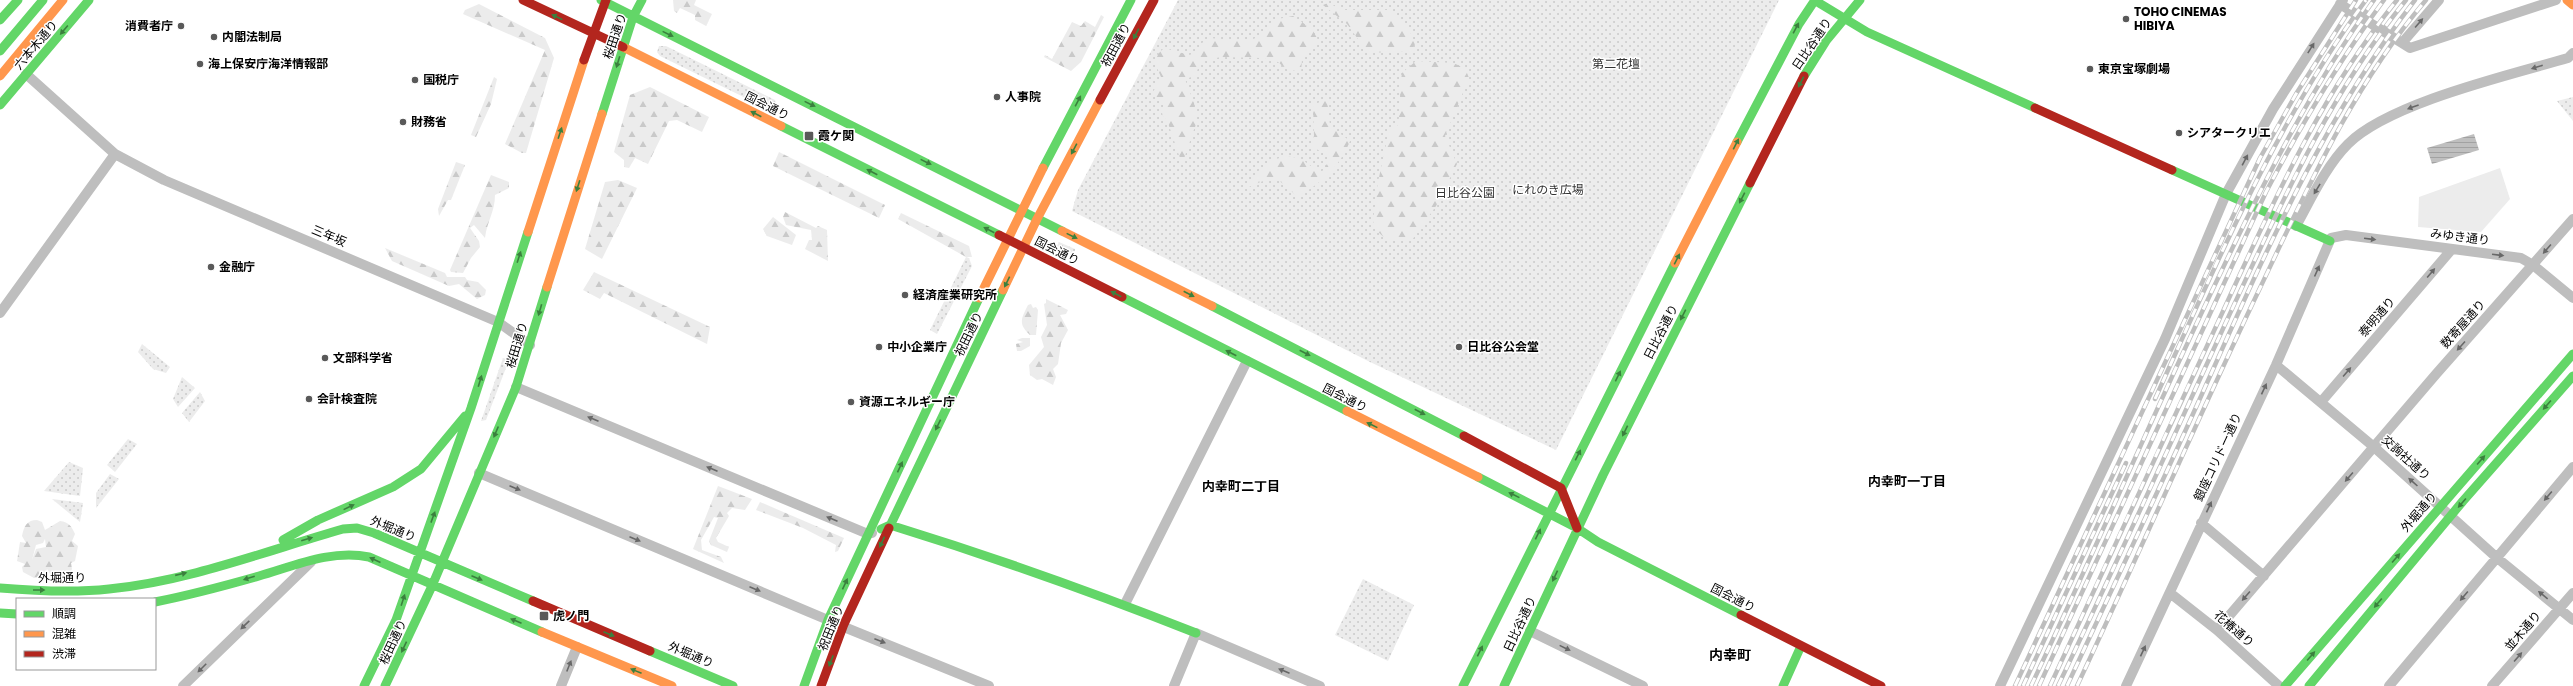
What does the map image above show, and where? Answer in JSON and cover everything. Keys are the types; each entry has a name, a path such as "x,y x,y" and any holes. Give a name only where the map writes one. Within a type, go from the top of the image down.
{"main road":[{"path":"0,20 18,0"},
{"path":"0,51 43,0"},
{"path":"0,76 63,0"},
{"name":"六本木通り","path":"0,105 89,0"},
{"name":"国会通り","path":"522,0 592,34 623,47 1024,247 1548,513 1577,528 1598,542 1880,686"},
{"name":"桜田通り","path":"389,685 516,387 530,345 558,247 623,47 633,17 642,0"},
{"name":"祝田通り","path":"804,686 828,620 1007,239 1131,0"},
{"name":"祝田通り","path":"821,686 885,527 1037,219 1154,0"},
{"path":"1814,0 1867,32 2330,240"},
{"name":"日比谷通り","path":"1463,686 1548,513 1702,209 1799,24 1814,0"},
{"name":"日比谷通り","path":"1504,686 1577,528 1806,72 1844,18 1860,0"},
{"path":"2567,0 2573,5"},
{"name":"国会通り","path":"604,1 633,17 1360,380 1561,488"},
{"name":"桜田通り","path":"364,686 396,620 410,576 471,408 604,1"},
{"name":"外堀通り","path":"2285,686 2573,354"},
{"path":"2309,686 2451,516 2573,376"},
{"path":"265,551 318,520 393,487 420,469 471,408"},
{"path":"1561,488 1577,528"},
{"path":"885,527 992,556 1125,604 1196,633"},
{"name":"外堀通り","path":"0,588 92,590 124,587 187,573 343,529 357,528 374,533 440,563 733,686"},
{"path":"156,602 191,595 314,560 342,554 356,554 369,557 432,586 672,686"},
{"path":"0,613 16,614"},
{"path":"1783,686 1801,646"}],"street":[{"path":"2403,44 2439,0"},
{"path":"2000,686 2165,339 2226,194 2273,109 2342,2 2410,48 2556,0"},
{"path":"2296,226 2332,165 2348,144 2367,129 2395,114 2440,97 2568,58 2573,53"},
{"name":"三年坂","path":"26,74 115,154 164,180 498,322 530,345"},
{"path":"0,313 115,154"},
{"name":"数寄屋通り","path":"2217,630 2573,219"},
{"name":"みゆき通り","path":"2330,240 2346,235 2521,258 2533,265 2573,298"},
{"name":"銀座コリドー通り","path":"2126,686 2276,365 2330,240"},
{"name":"泰明通り","path":"2321,402 2452,249"},
{"path":"1125,604 1247,361"},
{"name":"交詢社通り","path":"2276,365 2374,447 2496,557 2573,620"},
{"path":"516,387 868,534 885,527"},
{"path":"2389,686 2573,467"},
{"path":"479,473 828,620"},
{"path":"2201,523 2264,576"},
{"path":"183,686 314,560"},
{"name":"花椿通り","path":"2170,593 2217,630 2279,686"},
{"name":"並木通り","path":"2492,686 2573,593"},
{"path":"844,627 989,686"},
{"path":"1530,630 1643,686"},
{"path":"1174,686 1196,633 1320,686"},
{"path":"561,686 577,647"}],"green space":[{"path":"673,0 696,0 694,5 712,14 706,26 695,20 695,15 680,8 677,13 674,11"},
{"name":"日比谷公園","path":"1178,0 1779,0 1556,450 1370,362 1072,211 1078,190"},
{"path":"1328,3 1343,10 1389,10 1409,29 1415,44 1411,51 1368,53 1347,24 1323,5"},
{"path":"479,4 545,38 554,58 526,153 522,153 505,144 545,50 463,14 465,10"},
{"path":"1101,15 1104,17 1081,62 1071,71 1044,57 1045,55 1052,59 1072,22 1081,26 1085,21 1095,27"},
{"path":"1293,16 1312,29 1318,40 1302,59 1301,72 1286,69 1278,62 1262,58 1221,57 1201,61 1195,76 1185,79 1194,103 1197,123 1182,164 1168,123 1162,114 1166,104 1152,94 1161,77 1155,63 1158,54 1164,48 1189,55 1196,53 1203,42 1208,38 1249,41 1260,36 1273,20"},
{"path":"659,46 666,46 775,100 777,105 770,110 660,56 657,52"},
{"path":"1416,61 1453,63 1465,68 1469,78 1445,136 1457,164 1436,206 1412,240 1388,241 1376,230 1373,221 1378,182 1389,131 1398,125 1402,73"},
{"path":"494,77 497,79 491,104 476,137 471,135"},
{"path":"650,87 709,117 702,132 677,120 669,121 648,164 635,158 629,168 624,167 624,160 614,152 630,95"},
{"path":"2573,97 2573,121 2557,101"},
{"path":"1327,99 1330,126 1350,141 1346,151 1335,167 1314,186 1297,197 1280,181 1275,180 1263,181 1247,188 1261,168 1276,159 1284,157 1300,159 1321,173 1331,158 1310,145 1314,136 1313,105"},
{"path":"779,152 885,205 879,218 773,166"},
{"path":"456,162 465,165 451,200 448,200 439,216 438,209"},
{"path":"2500,168 2510,199 2481,232 2418,227 2419,197"},
{"path":"491,175 509,182 509,188 495,195 494,206 487,226 485,238 474,225 470,228 479,241 480,247 471,258 463,273 451,272 450,270"},
{"path":"618,180 637,188 602,259 585,249 605,182"},
{"path":"785,212 816,228 818,226 827,230 828,261 805,249 809,240 812,240 811,230 786,225 783,217"},
{"path":"901,213 969,246 972,257 966,257 898,219"},
{"path":"773,217 796,235 792,245 767,236 763,229"},
{"path":"1059,242 1075,249 1075,251 1070,253 1057,246"},
{"path":"385,248 445,273 447,277 465,277 467,280 478,282 486,290 485,295 477,299 459,284 449,286 392,261"},
{"path":"966,257 969,258 972,266 937,334 930,330"},
{"path":"594,272 710,327 707,344 604,293 600,299 583,290"},
{"path":"1046,299 1068,310 1066,314 1060,315 1068,330 1061,343 1058,364 1053,369 1056,377 1053,385 1042,379 1037,380 1030,375 1029,365 1044,347 1041,337 1047,325 1044,304 1046,303"},
{"path":"1031,304 1033,308 1036,307 1038,310 1036,335 1030,335 1022,324 1022,318 1028,305"},
{"path":"1022,338 1030,338 1030,346 1021,351 1017,351 1016,344 1023,342 1017,340"},
{"path":"142,344 170,367 166,373 153,369 138,352"},
{"path":"503,358 509,360 486,420 481,421"},
{"path":"182,377 195,388 178,407 173,399"},
{"path":"200,392 205,401 189,422 182,413"},
{"path":"128,439 137,444 115,472 107,465"},
{"path":"69,462 83,468 80,496 44,491"},
{"path":"110,474 119,479 96,508 96,493"},
{"path":"718,486 752,499 745,510 732,508 727,513 729,516 716,538 718,542 729,547 727,552 711,545 709,541 718,518 714,517 701,540 702,550 721,557 724,563 693,549"},
{"path":"52,499 83,503 80,522"},
{"path":"760,502 844,538 838,551 835,552 836,545 803,528 756,510"},
{"path":"34,520 42,522 45,530 60,521 70,525 73,529 75,534 72,541 78,546 75,561 71,563 72,569 68,576 59,578 52,577 47,569 44,578 34,578 23,572 22,567 25,564 17,561 20,542 26,543 22,536 24,529 28,522","holes":["45,539 46,547 36,549 32,560 36,545 43,543"]},
{"path":"1363,579 1414,605 1388,661 1335,635"}],"shaded area":[{"path":"2474,134 2479,150 2432,164 2427,148"}],"railway":[{"path":"2015,686 2260,158 2296,94 2356,0"},
{"path":"2155,399 2225,245 2276,144 2304,95 2366,0"},
{"path":"2031,686 2173,375 2255,201 2311,98 2352,32 2374,0"},
{"path":"2039,686 2266,192 2321,94 2367,23 2384,0"},
{"path":"2050,686 2277,195 2298,154 2343,75 2397,0"},
{"path":"2058,686 2246,278 2286,195 2307,154 2352,75 2406,0"},
{"path":"2067,686 2169,467 2248,292 2297,190 2351,92 2382,45 2415,0"},
{"path":"2077,686 2191,437 2314,175 2354,102 2376,67 2426,0"},
{"path":"2023,686 2126,463"}],"traffic: fast":[{"path":"0,20 18,0"},
{"path":"0,51 43,0"},
{"path":"0,105 89,0"},
{"path":"601,0 1062,231"},
{"path":"602,114 633,17 642,0"},
{"path":"1043,168 1131,0"},
{"path":"1814,0 1867,32 2035,108"},
{"path":"1737,142 1799,24 1815,0"},
{"path":"1804,76 1826,41 1860,0"},
{"path":"781,126 999,235"},
{"path":"2172,170 2330,241"},
{"path":"1504,686 1603,475 1750,183"},
{"path":"364,686 396,620 471,408 528,232"},
{"path":"1463,686 1675,263"},
{"path":"385,686 432,586 516,387 547,287"},
{"path":"889,528 1003,290"},
{"path":"1122,297 1347,411"},
{"path":"804,686 828,620 979,298"},
{"path":"1212,306 1464,436"},
{"path":"2285,686 2573,354"},
{"path":"2309,686 2463,501 2573,376"},
{"path":"283,540 318,520 393,487 421,469 465,416"},
{"path":"1478,477 1577,528 1598,542 1741,615"},
{"path":"881,529 890,525 967,550 1082,590 1196,633"},
{"path":"0,588 41,591 82,591 139,585 198,572 343,529 357,528 374,533 533,601"},
{"path":"156,602 220,587 299,563 327,557 355,555 369,557 542,632"},
{"path":"0,613 16,614"},
{"path":"1783,686 1801,646"},
{"path":"650,651 733,686"}],"traffic: slow":[{"path":"0,76 63,0"},
{"path":"2567,0 2573,5"},
{"path":"623,47 781,126"},
{"path":"528,232 584,60"},
{"path":"1003,290 1037,219 1100,100"},
{"path":"547,287 602,114"},
{"path":"1675,263 1737,142"},
{"path":"979,298 1043,168"},
{"path":"1062,231 1212,306"},
{"path":"1347,411 1478,477"},
{"path":"542,632 672,686"}],"traffic: jam":[{"path":"523,0 623,47"},
{"path":"584,60 606,0"},
{"path":"1100,100 1154,0"},
{"path":"1750,183 1804,76"},
{"path":"2035,108 2172,170"},
{"path":"999,235 1122,297"},
{"path":"1464,436 1561,488 1577,528"},
{"path":"821,686 844,624 889,528"},
{"path":"533,601 650,651"},
{"path":"1741,615 1881,686"}],"place":[{"name":"TOHO CINEMAS HIBIYA","path":"2126,19"},
{"name":"消費者庁","path":"181,26"},
{"name":"内閣法制局","path":"214,37"},
{"name":"海上保安庁海洋情報部","path":"200,64"},
{"name":"東京宝塚劇場","path":"2090,69"},
{"name":"国税庁","path":"415,80"},
{"name":"人事院","path":"997,97"},
{"name":"財務省","path":"403,122"},
{"name":"シアタークリエ","path":"2179,133"},
{"name":"霞ケ関","path":"809,136"},
{"name":"金融庁","path":"211,267"},
{"name":"経済産業研究所","path":"905,295"},
{"name":"中小企業庁","path":"879,347"},
{"name":"日比谷公会堂","path":"1459,347"},
{"name":"文部科学省","path":"325,358"},
{"name":"会計検査院","path":"309,399"},
{"name":"資源エネルギー庁","path":"851,402"},
{"name":"虎ノ門","path":"544,616"}],"district":[{"name":"内幸町一丁目","path":"1907,481"},
{"name":"内幸町二丁目","path":"1241,486"},
{"name":"内幸町","path":"1730,655"}],"park label":[{"name":"第二花壇","path":"1616,64"},
{"name":"にれのき広場","path":"1548,190"}]}
